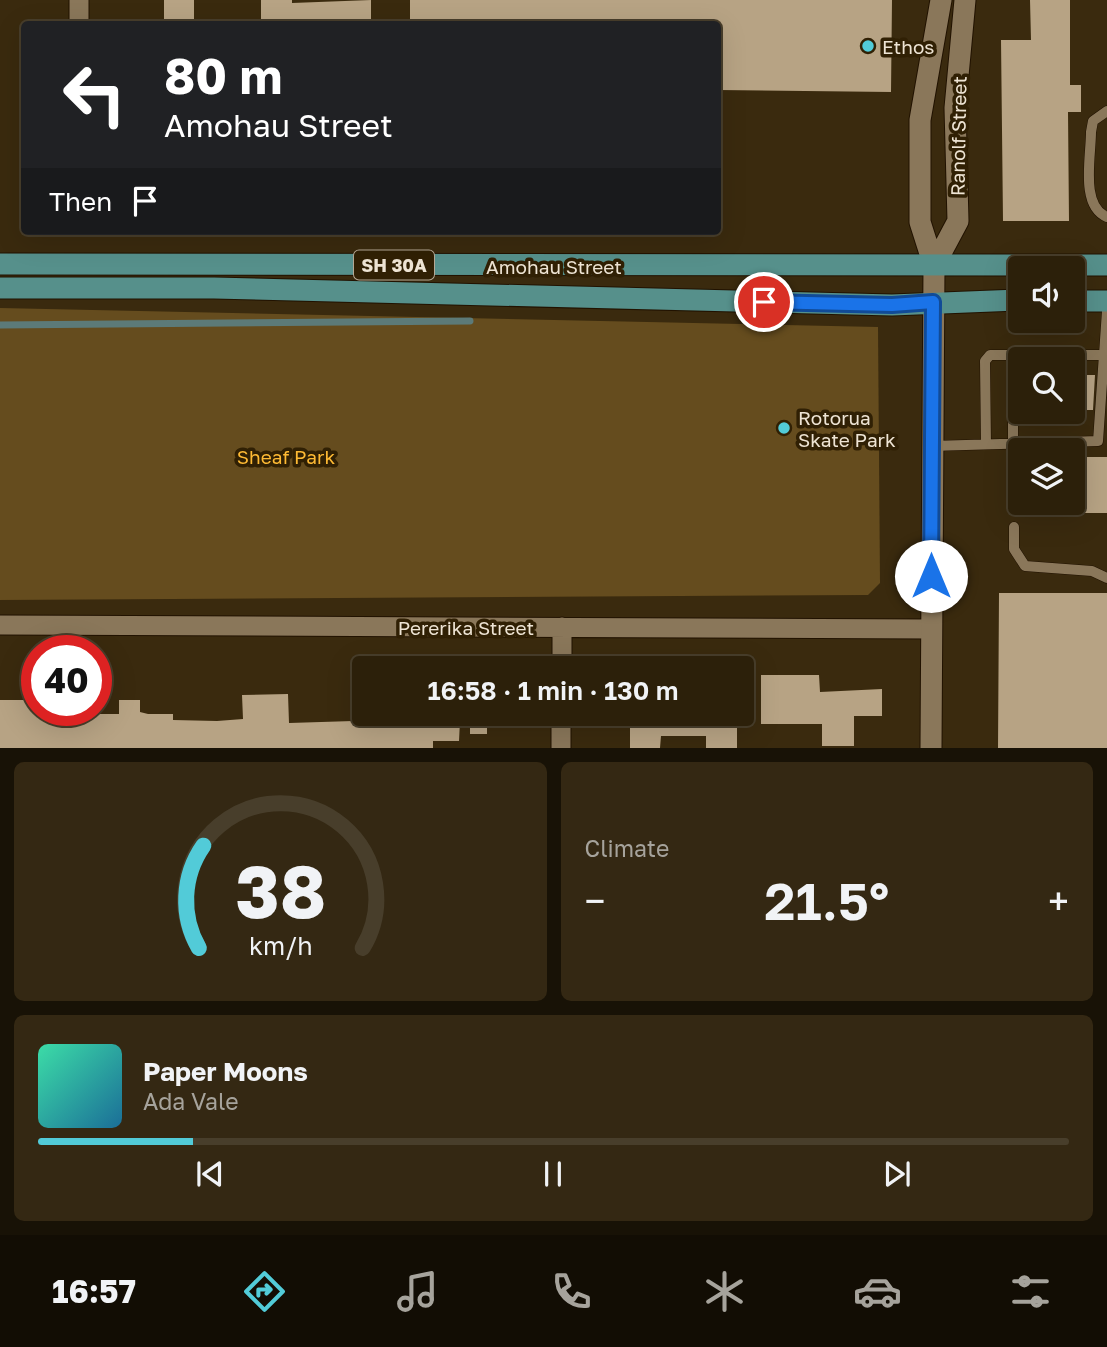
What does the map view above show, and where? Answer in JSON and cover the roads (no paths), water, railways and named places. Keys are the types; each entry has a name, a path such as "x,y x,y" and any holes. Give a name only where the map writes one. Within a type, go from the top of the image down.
{"main road":[{"name":"Ranolf Street","path":"931,748 934,266 920,222 920,120 941,0"},
{"name":"Ranolf Street","path":"934,266 958,222 955,108 965,0"},
{"name":"Amohau Street","path":"0,264 1107,265"},
{"path":"667,266 667,302"},
{"name":"Amohau Street","path":"0,288 227,288 667,302 892,305 1008,300"},
{"path":"1085,301 1107,301"}],"street":[{"path":"79,0 79,21"},
{"name":"Pererika Street","path":"0,625 932,629"},
{"path":"562,627 562,656"},
{"path":"561,726 561,748"}],"lane":[{"path":"1107,111 1093,121 1090,200 1097,212 1107,217"},
{"path":"1085,442 1098,442 1107,312"},
{"path":"985,444 985,361 990,355 1008,355"},
{"path":"1085,355 1104,355"},
{"path":"931,446 1008,443"},
{"path":"1014,527 1014,549 1025,566 1091,571 1107,578"}],"waterway":[{"path":"0,325 470,321"}],"place":[{"name":"Ethos","path":"868,46"},
{"name":"Rotorua Skate Park","path":"784,428"}],"park label":[{"name":"Sheaf Park","path":"286,456"}]}
